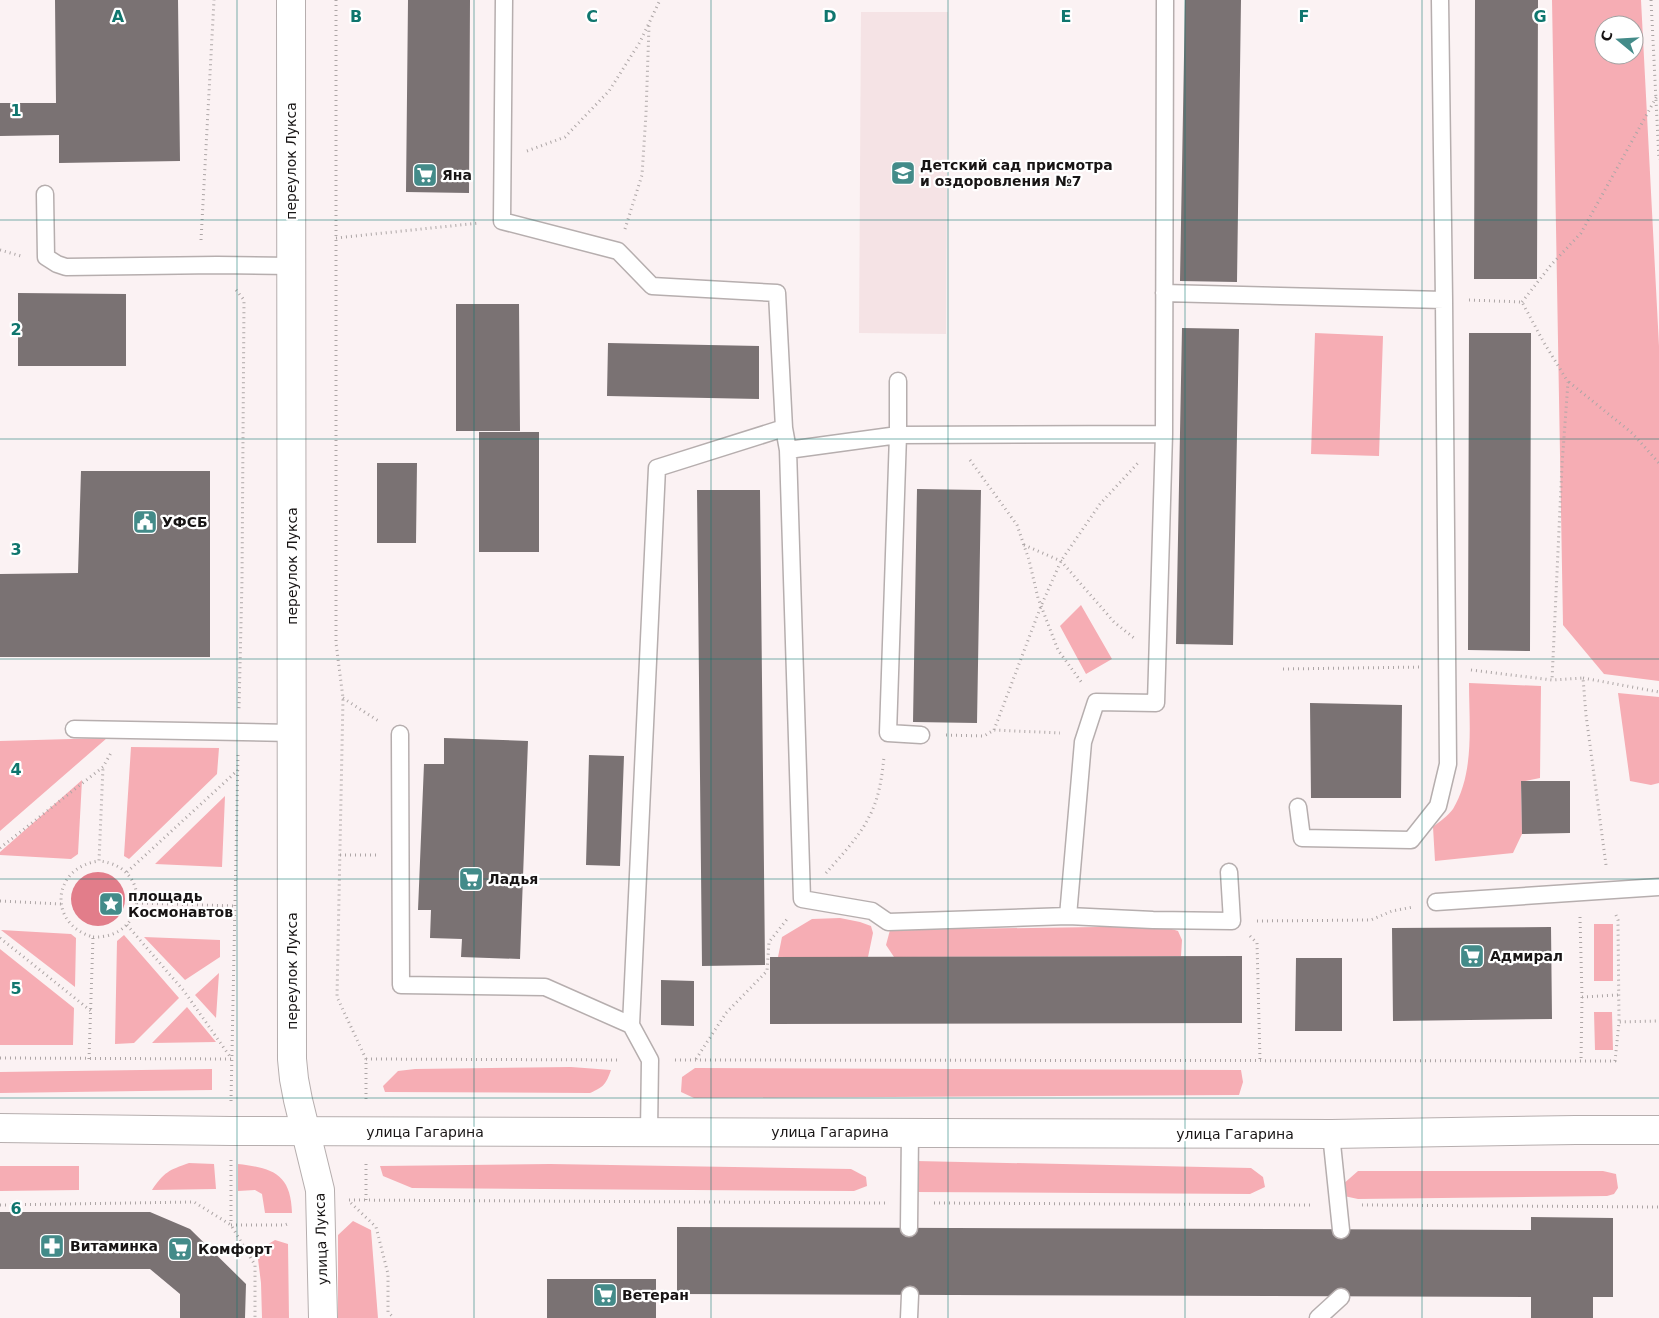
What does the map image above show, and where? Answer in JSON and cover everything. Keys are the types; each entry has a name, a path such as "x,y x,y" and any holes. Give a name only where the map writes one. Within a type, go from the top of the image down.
{"main road":[{"name":"переулок Лукса","path":"291,0 292,1059 294,1080 305,1132"},
{"name":"улица Гагарина","path":"0,1128 305,1132 1330,1134 1659,1130"},
{"name":"улица Лукса","path":"305,1132 320,1190 323,1318"}],"lane":[{"path":"504,0 502,221 618,251 652,286 777,293 784,428 788,450 802,899 872,911 888,922 1068,916 1232,921 1230,872"},
{"path":"1068,916 1083,742 1096,702 1156,703 1164,434 1165,0"},
{"path":"1298,806 1302,838 1411,840 1438,806 1448,764 1440,0"},
{"path":"45,194 46,257 66,267 292,266"},
{"path":"1164,293 1444,300"},
{"path":"898,381 898,435 888,733 921,734"},
{"path":"649,1132 650,1060 631,1024 657,468 784,428"},
{"path":"788,450 898,435 1164,434"},
{"path":"74,729 292,733"},
{"path":"400,734 401,985 545,987 631,1024"},
{"path":"1436,902 1659,887"},
{"path":"909,1228 910,1132"},
{"path":"1330,1134 1341,1230"},
{"path":"909,1318 910,1295"},
{"path":"1318,1318 1341,1296"}],"path":[{"path":"214,0 201,240 217,265 244,300 242,580 232,1059"},
{"path":"336,0 336,643 343,698 337,997 366,1059 1615,1061 1619,1022 1618,920 1609,890 1586,715 1583,678"},
{"path":"503,159 565,137 609,91 649,25 660,0"},
{"path":"1651,0 1659,160"},
{"path":"618,251 642,174 649,25"},
{"path":"1522,302 1551,265 1581,233 1657,96"},
{"path":"336,238 502,221"},
{"path":"1444,300 1522,302"},
{"path":"1522,302 1568,382 1632,433 1659,463"},
{"path":"1552,680 1562,465 1568,382"},
{"path":"994,730 1041,606 1061,561 1100,504 1164,434"},
{"path":"952,435 1017,525 1041,606 1058,650 1096,702"},
{"path":"1024,545 1061,561 1114,622 1157,656"},
{"path":"1283,669 1448,666 1552,680 1583,678 1659,692"},
{"path":"343,698 400,734"},
{"path":"921,734 984,736 994,730 1086,735"},
{"path":"696,1060 726,1013 767,970 769,942 802,899 844,853 869,817 880,784 888,733"},
{"path":"0,848 103,767 98,861"},
{"path":"127,872 238,770"},
{"path":"340,855 401,855"},
{"path":"98,861 114,864 127,872 134,885 137,903 134,915 127,925 119,932 110,936 93,937 78,932 63,913 61,904 61,893 68,876 81,866 98,861"},
{"path":"1580,892 1581,1061"},
{"path":"0,900 61,904"},
{"path":"137,903 235,906"},
{"path":"1232,921 1371,920 1392,911"},
{"path":"1232,921 1257,943 1260,1061"},
{"path":"127,925 184,991 232,1059"},
{"path":"89,1058 93,937"},
{"path":"0,938 91,1011"},
{"path":"1582,997 1618,995"},
{"path":"1619,1022 1659,1021"},
{"path":"0,1058 232,1059"},
{"path":"230,1168 231,1224 254,1265 255,1318"},
{"path":"394,1318 388,1312 388,1274 376,1227 348,1200 1659,1207"},
{"path":"0,1205 194,1202 231,1224 285,1225"}],"shaded area":[{"path":"1552,0 1641,0 1642,15 1594,15 1594,65 1644,65 1644,58 1659,346 1659,681 1604,674 1563,625"},
{"name":"Детский сад присмотра и оздоровления №7","path":"861,12 948,12 946,334 859,333"},
{"path":"1315,333 1383,336 1379,456 1311,454"},
{"path":"1081,605 1112,659 1086,674 1060,626"},
{"path":"1469,683 1541,686 1540,778 1521,782 1522,834 1513,853 1435,861 1433,827 1453,809 1460,795 1468,764 1470,731"},
{"path":"1618,693 1659,697 1659,783 1651,785 1630,781"},
{"path":"107,738 0,831 0,741"},
{"path":"131,747 219,748 217,774 129,859 124,856"},
{"path":"82,780 78,854 71,859 0,855 0,852"},
{"path":"225,796 222,867 155,864"},
{"path":"93,872 103,872 113,876 121,884 125,899 121,914 113,922 103,926 93,926 83,922 75,914 71,904 71,894 75,884 83,876"},
{"path":"840,918 871,926 873,933 868,957 778,957 782,937 812,919"},
{"path":"1594,924 1613,924 1613,981 1594,981"},
{"path":"1162,926 1178,931 1182,940 1181,956 894,957 886,945 890,930"},
{"path":"1,930 71,934 76,938 75,987"},
{"path":"124,935 179,998 134,1043 115,1044 117,941"},
{"path":"144,937 220,940 220,957 185,980"},
{"path":"0,949 74,1008 73,1045 0,1045"},
{"path":"219,973 216,1018 195,995"},
{"path":"187,1007 216,1042 152,1043"},
{"path":"1594,1012 1612,1012 1613,1050 1595,1050"},
{"path":"571,1067 611,1070 604,1084 590,1093 385,1092 383,1086 398,1071 415,1069"},
{"path":"695,1068 1241,1070 1243,1082 1239,1095 694,1098 681,1092 682,1077"},
{"path":"212,1069 212,1090 0,1093 0,1072"},
{"path":"916,1161 1251,1168 1263,1177 1265,1187 1250,1194 914,1192"},
{"path":"189,1163 214,1164 216,1189 152,1190 168,1172"},
{"path":"238,1164 261,1168 278,1175 288,1189 292,1213 265,1213 262,1194 255,1190 238,1191"},
{"path":"550,1164 851,1169 866,1177 867,1186 854,1191 412,1188 383,1176 380,1166"},
{"path":"0,1166 79,1166 79,1190 0,1191"},
{"path":"1358,1171 1603,1171 1616,1174 1618,1188 1614,1194 1607,1196 1358,1199 1344,1196 1342,1185"},
{"path":"353,1221 371,1230 378,1318 338,1318 338,1235"},
{"path":"275,1240 288,1244 289,1318 262,1318 261,1283 257,1251"}],"building":[{"path":"55,0 178,0 180,161 59,163 59,135 0,136 0,103 56,103"},
{"path":"408,0 470,0 469,193 406,192"},
{"path":"1185,0 1241,0 1237,282 1180,281"},
{"path":"1475,0 1538,0 1537,279 1474,279"},
{"path":"18,293 126,294 126,366 18,366"},
{"path":"456,304 519,304 520,431 456,431"},
{"path":"1182,328 1239,329 1233,645 1176,644"},
{"path":"1469,333 1531,333 1530,651 1468,650"},
{"path":"608,343 759,346 759,399 607,396"},
{"path":"479,432 539,432 539,552 479,552"},
{"path":"377,463 417,463 416,543 377,543"},
{"name":"УФСБ","path":"81,471 210,471 210,657 0,657 0,574 78,573"},
{"path":"917,489 981,490 977,723 913,722"},
{"path":"697,490 760,490 765,965 702,966"},
{"path":"1310,703 1402,705 1401,798 1311,798"},
{"path":"444,738 528,741 520,959 461,957 462,939 430,938 431,910 418,910 424,764 444,764"},
{"path":"589,755 624,756 620,866 586,865"},
{"path":"1521,781 1570,781 1570,833 1522,834"},
{"name":"Адмирал","path":"1551,927 1552,1019 1393,1021 1392,928"},
{"path":"1242,956 1242,1023 770,1024 770,957"},
{"path":"1296,958 1342,958 1342,1031 1295,1031"},
{"path":"661,980 694,981 694,1026 661,1025"},
{"path":"0,1212 150,1212 190,1229 246,1284 245,1318 180,1318 180,1294 150,1269 0,1269"},
{"path":"1531,1217 1613,1218 1613,1297 1593,1297 1593,1318 1531,1318 1531,1297 677,1294 677,1227 1531,1230"},
{"path":"547,1279 656,1279 656,1318 547,1318"}],"place":[{"name":"Детский сад присмотра и оздоровления №7","path":"903,173"},
{"name":"Яна","path":"425,175"},
{"name":"УФСБ","path":"145,522"},
{"name":"Ладья","path":"471,879"},
{"name":"площадь Космонавтов","path":"111,904"},
{"name":"Адмирал","path":"1472,956"},
{"name":"Витаминка","path":"52,1246"},
{"name":"Комфорт","path":"180,1249"},
{"name":"Ветеран","path":"605,1295"}]}
